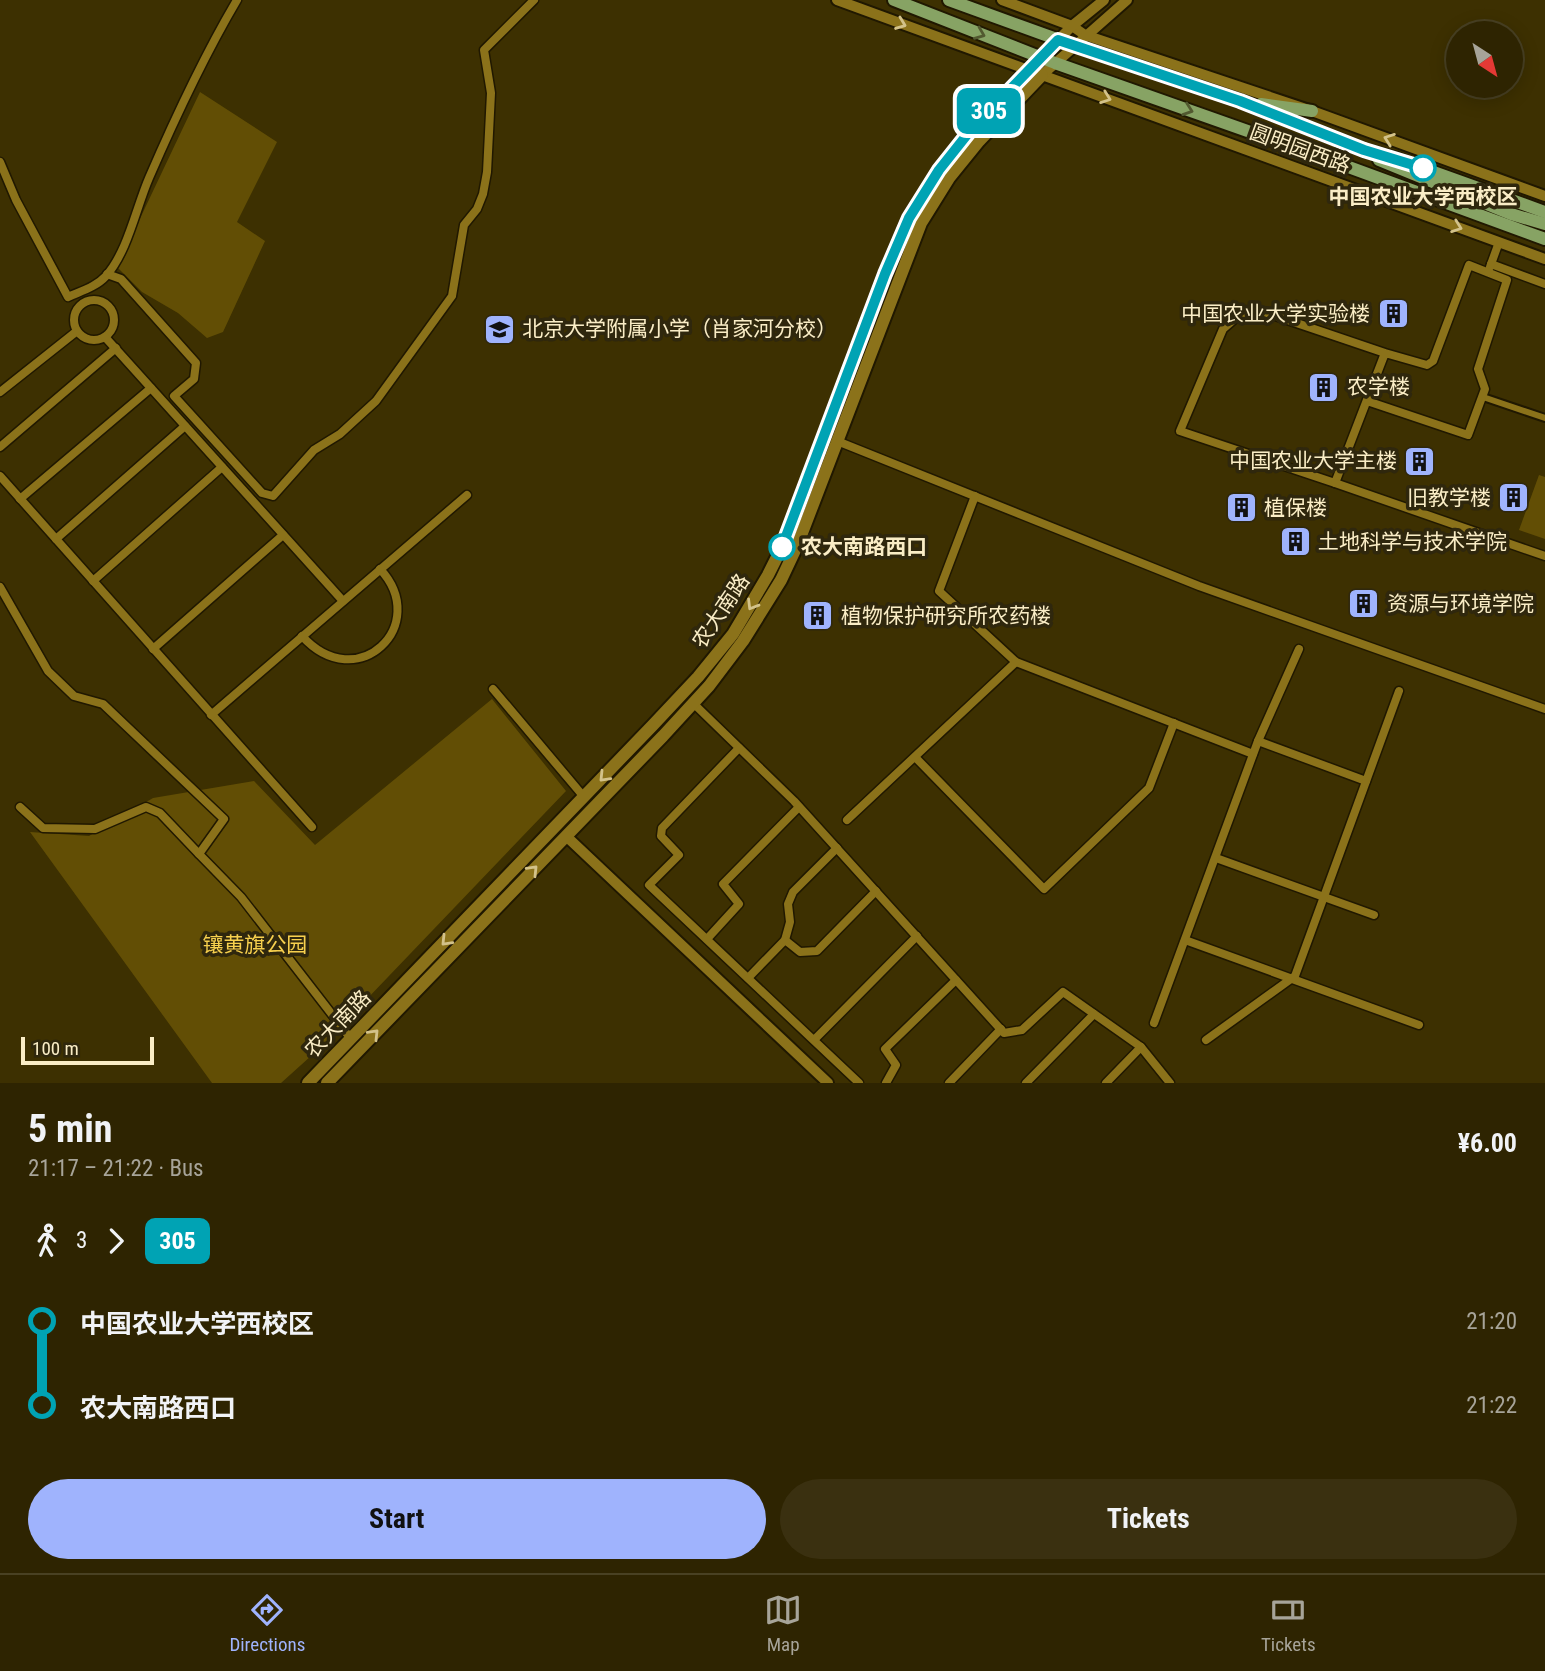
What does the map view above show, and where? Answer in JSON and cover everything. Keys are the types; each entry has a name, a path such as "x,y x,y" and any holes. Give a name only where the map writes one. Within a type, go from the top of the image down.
{"main road":[{"path":"880,0 900,2 1040,58"},
{"name":"圆明园西路","path":"949,0 1240,101 1364,150 1387,155 1545,212"},
{"name":"圆明园西路","path":"1040,58 1545,239"},
{"name":"农大南路","path":"308,1083 698,677 733,634 752,605 783,545 885,274 909,218 939,170 970,131 1027,71"},
{"name":"农大南路","path":"327,1083 693,703 743,641 781,580 797,546 921,223 949,178 979,141 1042,75"},
{"path":"1240,101 1312,111"},
{"name":"圆明园西路","path":"1364,150 1379,160 1430,183 1545,224"}],"street":[{"path":"68,297 93,287 107,274 132,229 148,180 195,80 237,0"},
{"path":"107,274 121,279 196,363 194,379 174,396 262,493 273,496 314,450 340,433 376,401 452,296 464,225 477,209 487,172 491,93 484,50 534,0"},
{"path":"837,0 1027,71 1072,26 1104,0"},
{"path":"1002,0 1072,26"},
{"path":"1042,75 1127,0"},
{"name":"圆明园西路","path":"1072,26 1085,35 1312,111 1545,196"},
{"name":"圆明园西路","path":"1027,71 1545,259"},
{"path":"0,162 16,200 68,297 79,307"},
{"path":"1490,268 1499,243"},
{"path":"1545,284 1490,268 1469,265 1433,360 1427,365 1255,309 1238,316 1223,329 1180,431 1545,556"},
{"path":"1367,401 1468,435 1485,389 1478,369 1507,280 1490,268"},
{"path":"91,300 98,300 110,308 113,327 105,337 100,340 87,339 77,331 74,319 79,307 91,300"},
{"path":"0,392 77,331"},
{"path":"105,337 343,601"},
{"path":"0,447 116,348"},
{"path":"1335,483 1385,353"},
{"path":"20,499 151,388"},
{"path":"1483,397 1545,418"},
{"path":"56,539 185,426"},
{"path":"837,441 1199,586 1545,709"},
{"path":"93,581 222,467"},
{"path":"0,476 312,827"},
{"path":"211,715 467,495"},
{"path":"975,496 939,591 1016,662 1253,754"},
{"path":"153,649 283,535"},
{"path":"302,636 318,652 333,659 366,657 380,648 391,635 397,620 398,603 393,587 380,569"},
{"path":"0,587 48,671 74,696 103,704 224,819 200,854"},
{"path":"1154,1023 1258,741 1299,649"},
{"path":"847,820 1016,662"},
{"path":"493,689 584,797"},
{"path":"1206,1040 1295,976 1399,691"},
{"path":"693,703 799,807 1004,1033 1022,1030 1063,992 1141,1047 1170,1083"},
{"path":"915,757 1044,889 1149,789 1174,723"},
{"path":"1258,741 1366,781"},
{"path":"739,748 662,828 661,836 679,855 649,885 859,1083"},
{"path":"20,807 43,828 95,829 146,807 160,813 241,897 351,1039"},
{"path":"706,939 739,904 723,884 799,807"},
{"path":"566,836 828,1083"},
{"path":"747,978 785,940 790,922 788,904 793,892 836,848"},
{"path":"1216,858 1374,915"},
{"path":"785,940 800,953 817,951 876,891"},
{"path":"814,1040 917,936"},
{"path":"1185,940 1419,1025"},
{"path":"886,1083 896,1065 885,1049 956,980"},
{"path":"1027,1083 1094,1014"},
{"path":"949,1083 1001,1029"},
{"path":"1106,1083 1141,1047"}],"green space":[{"path":"200,92 277,142 237,222 265,241 223,332 207,338 178,313 142,292 117,267"},
{"path":"1539,475 1545,477 1545,539 1519,530"},
{"name":"镶黄旗公园","path":"492,699 566,791 321,1047 281,1083 212,1083 30,832 89,836 153,798 254,781 315,845"}],"bus line":[{"name":"305","path":"782,547 885,274 909,218 939,170 970,131 1058,40 1240,101 1364,150 1423,168"}],"place":[{"name":"中国农业大学西校区","path":"1423,168"},
{"name":"中国农业大学实验楼","path":"1393,314"},
{"name":"北京大学附属小学（肖家河分校）","path":"499,329"},
{"name":"农学楼","path":"1324,387"},
{"name":"中国农业大学主楼","path":"1420,461"},
{"name":"旧教学楼","path":"1514,498"},
{"name":"植保楼","path":"1241,508"},
{"name":"土地科学与技术学院","path":"1295,542"},
{"name":"农大南路西口","path":"782,547"},
{"name":"资源与环境学院","path":"1364,604"},
{"name":"植物保护研究所农药楼","path":"818,616"}]}
